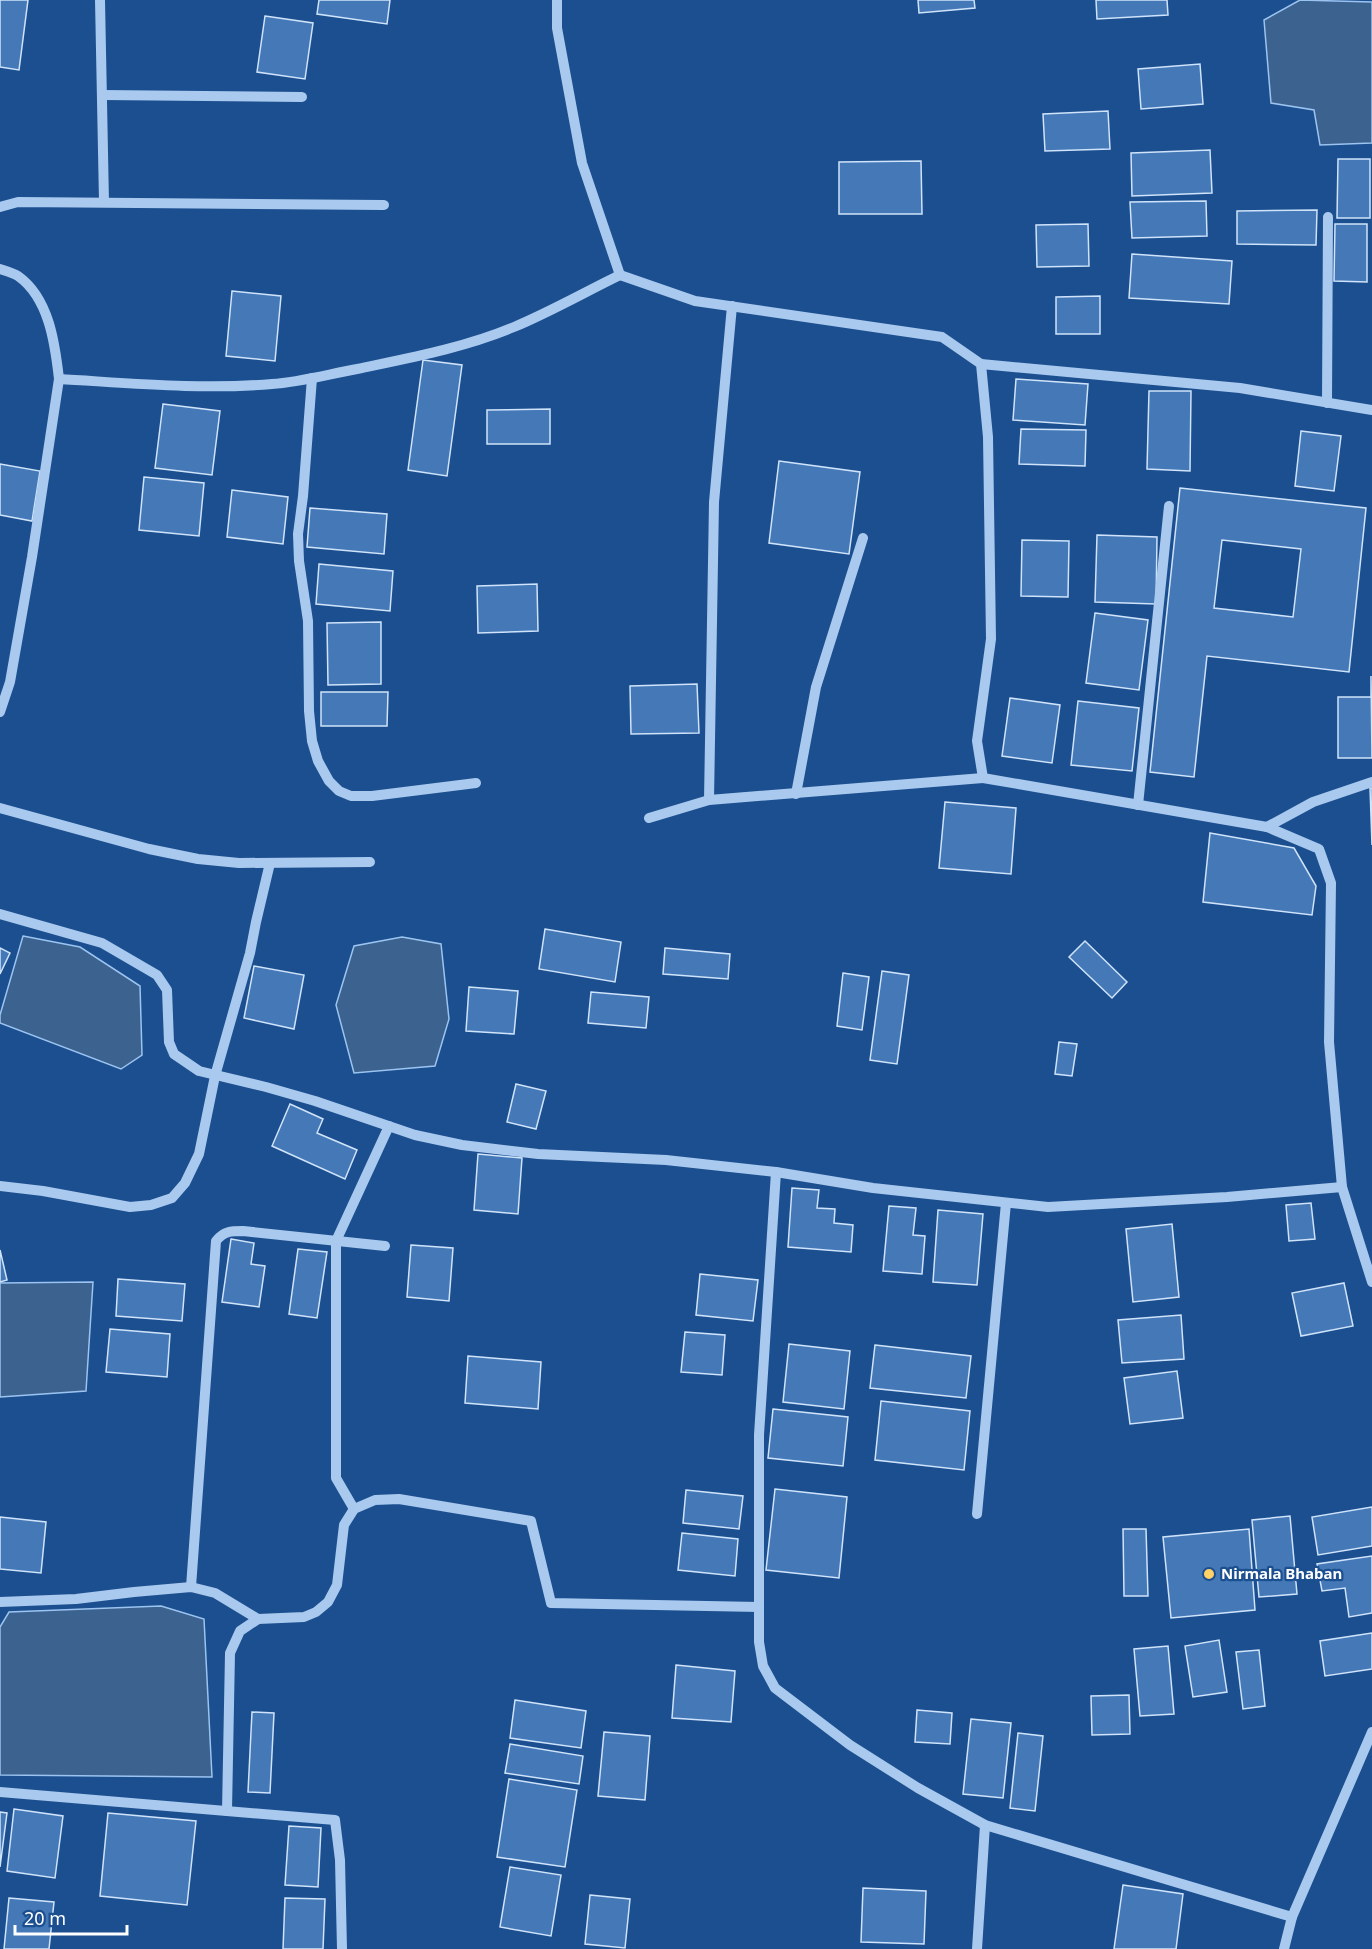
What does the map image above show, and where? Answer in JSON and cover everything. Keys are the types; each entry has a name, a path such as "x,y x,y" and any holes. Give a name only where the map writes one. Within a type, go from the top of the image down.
{"street":[{"path":"100,0 104,202"},
{"path":"557,0 557,28 582,163 620,275"},
{"path":"102,95 302,97"},
{"path":"0,207 18,202 384,205"},
{"path":"1327,403 1328,217"},
{"path":"0,269 17,276 39,298 56,353 59,379 12,671 0,712"},
{"path":"59,379 220,386 273,384 312,378 413,357 480,339 514,327 620,275 695,301 942,337 981,364 1240,388 1372,410"},
{"path":"709,800 714,502 732,306"},
{"path":"981,364 988,437 990,627 977,741 983,778"},
{"path":"312,378 298,534 299,561 308,621 309,711 312,741 318,761 329,781 339,791 351,796 372,796 476,783"},
{"path":"1138,805 1169,506"},
{"path":"796,794 816,687 863,538"},
{"path":"650,818 709,800 983,778 1267,827 1319,849 1330,883 1329,1042 1342,1187 1372,1282"},
{"path":"1267,827 1313,802 1372,782"},
{"path":"0,808 149,849 198,859 239,863 370,862"},
{"path":"0,1186 43,1191 130,1207 151,1205 172,1198 184,1183 199,1154 215,1076 250,953 270,863"},
{"path":"0,914 102,943 158,975 167,990 169,1042 174,1054 199,1071 315,1101 414,1135 462,1145 538,1154 666,1160 776,1172 873,1188 1048,1207 1227,1197 1342,1187"},
{"path":"354,1509 336,1479 336,1241 389,1126"},
{"path":"776,1172 759,1435 759,1642 763,1666 775,1688 850,1745 918,1788 985,1825 1292,1917"},
{"path":"977,1514 1006,1203"},
{"path":"191,1587 216,1241 222,1233 230,1231 385,1246"},
{"path":"227,1811 230,1653 240,1631 258,1619 304,1617 316,1612 328,1602 337,1584 344,1525 354,1509 375,1500 399,1499 531,1521 551,1603 759,1607"},
{"path":"0,1602 76,1599 191,1587 215,1593 258,1619"},
{"path":"1284,1949 1292,1917 1372,1732"},
{"path":"0,1792 335,1820 340,1860 342,1949"},
{"path":"977,1949 985,1825"}],"water":[{"path":"1300,0 1372,2 1372,143 1320,145 1314,110 1271,103 1264,20"},
{"path":"23,936 80,947 140,986 142,1055 121,1069 0,1023 0,1015"},
{"path":"402,937 441,944 449,1019 435,1066 354,1073 336,1005 354,946"},
{"path":"93,1282 86,1391 0,1397 0,1283"},
{"path":"161,1606 204,1619 212,1777 0,1775 0,1627 9,1612"}],"building":[{"path":"0,0 28,0 19,70 0,67"},
{"path":"319,0 390,0 387,24 317,14"},
{"path":"918,0 974,0 975,8 919,13"},
{"path":"1096,0 1167,0 1168,15 1097,19"},
{"path":"265,16 313,23 305,79 257,72"},
{"path":"1200,64 1203,104 1141,109 1138,69"},
{"path":"1108,111 1110,149 1045,151 1043,114"},
{"path":"1210,150 1212,193 1132,196 1131,153"},
{"path":"1338,159 1370,159 1370,218 1337,218"},
{"path":"921,161 922,214 839,214 839,162"},
{"path":"1206,201 1207,236 1132,238 1130,202"},
{"path":"1317,210 1316,245 1237,244 1237,211"},
{"path":"1088,224 1089,266 1037,267 1036,225"},
{"path":"1335,224 1367,224 1367,282 1334,281"},
{"path":"1132,254 1232,261 1229,304 1129,298"},
{"path":"232,291 281,296 275,361 226,356"},
{"path":"1100,296 1100,334 1056,334 1056,297"},
{"path":"423,360 462,365 447,476 408,470"},
{"path":"1016,379 1088,384 1085,425 1013,420"},
{"path":"1149,391 1191,391 1190,471 1147,469"},
{"path":"163,404 220,411 212,475 155,468"},
{"path":"550,409 550,444 487,444 487,410"},
{"path":"1021,429 1086,430 1085,466 1019,464"},
{"path":"1301,431 1341,436 1334,491 1295,486"},
{"path":"779,461 860,472 849,554 769,543"},
{"path":"0,464 40,471 32,521 0,515"},
{"path":"144,477 204,483 199,536 139,530"},
{"path":"1180,488 1366,508 1349,672 1207,656 1194,777 1150,772","holes":["1222,540 1301,549 1293,617 1214,608"]},
{"path":"232,490 288,497 283,544 227,537"},
{"path":"310,508 387,514 384,554 307,547"},
{"path":"1097,535 1157,537 1156,604 1095,602"},
{"path":"1022,540 1069,541 1068,597 1021,596"},
{"path":"319,564 393,571 390,611 316,604"},
{"path":"537,584 538,631 478,633 477,586"},
{"path":"1095,613 1148,620 1139,690 1086,683"},
{"path":"381,622 381,684 328,685 327,623"},
{"path":"1371,676 1372,758 1338,758 1338,697 1371,697"},
{"path":"697,684 699,733 631,734 630,686"},
{"path":"321,692 388,692 387,726 321,726"},
{"path":"1010,698 1060,705 1052,763 1002,756"},
{"path":"1078,701 1139,708 1132,771 1071,765"},
{"path":"1370,788 1372,788 1372,845"},
{"path":"945,802 1016,808 1011,874 939,868"},
{"path":"1210,833 1294,848 1316,886 1312,915 1203,902"},
{"path":"545,929 621,942 615,982 539,969"},
{"path":"1085,941 1127,982 1112,998 1069,957"},
{"path":"0,948 10,953 0,974"},
{"path":"665,948 730,954 728,979 663,974"},
{"path":"254,966 304,975 294,1029 244,1018"},
{"path":"882,971 909,975 897,1064 870,1060"},
{"path":"843,973 869,977 862,1030 837,1026"},
{"path":"469,987 518,991 514,1034 466,1031"},
{"path":"591,992 649,997 646,1028 588,1023"},
{"path":"1059,1042 1077,1044 1072,1076 1055,1074"},
{"path":"516,1084 546,1091 536,1129 507,1122"},
{"path":"290,1104 323,1119 317,1133 357,1150 345,1179 272,1146"},
{"path":"478,1154 522,1158 518,1214 474,1210"},
{"path":"792,1188 819,1190 817,1208 835,1209 834,1223 853,1225 851,1252 788,1247"},
{"path":"1311,1203 1315,1239 1289,1241 1286,1205"},
{"path":"889,1206 916,1208 913,1235 925,1236 922,1274 883,1271"},
{"path":"938,1210 983,1214 977,1285 933,1282"},
{"path":"1172,1224 1179,1297 1133,1302 1126,1229"},
{"path":"231,1239 254,1243 251,1264 265,1266 259,1307 222,1302"},
{"path":"411,1245 453,1248 449,1301 407,1297"},
{"path":"298,1249 327,1252 317,1318 289,1314"},
{"path":"0,1250 7,1280 0,1282"},
{"path":"700,1274 758,1280 753,1321 696,1315"},
{"path":"118,1279 185,1284 182,1321 116,1316"},
{"path":"1344,1283 1353,1326 1301,1336 1292,1293"},
{"path":"1181,1315 1184,1359 1122,1363 1118,1320"},
{"path":"110,1329 170,1334 167,1377 106,1372"},
{"path":"685,1332 725,1335 722,1375 681,1372"},
{"path":"789,1344 850,1351 844,1409 783,1402"},
{"path":"875,1345 971,1356 966,1398 870,1388"},
{"path":"468,1356 541,1362 538,1409 465,1403"},
{"path":"1177,1371 1183,1418 1130,1424 1124,1378"},
{"path":"881,1401 970,1411 964,1470 875,1460"},
{"path":"773,1409 848,1417 843,1466 768,1458"},
{"path":"775,1489 847,1497 839,1578 766,1570"},
{"path":"686,1490 743,1496 739,1529 683,1523"},
{"path":"1372,1507 1372,1546 1318,1555 1312,1517"},
{"path":"1290,1516 1297,1594 1259,1597 1252,1520"},
{"path":"0,1517 46,1522 41,1573 0,1569"},
{"path":"1123,1529 1146,1529 1148,1596 1124,1596"},
{"name":"Nirmala Bhaban","path":"1249,1529 1255,1610 1171,1618 1163,1537"},
{"path":"682,1533 738,1539 735,1576 678,1570"},
{"path":"1372,1556 1372,1613 1349,1617 1345,1588 1322,1591 1317,1564"},
{"path":"1372,1633 1372,1669 1325,1676 1320,1641"},
{"path":"1219,1640 1227,1692 1193,1697 1185,1646"},
{"path":"1168,1646 1174,1714 1140,1716 1134,1649"},
{"path":"1259,1650 1265,1706 1243,1709 1236,1652"},
{"path":"676,1665 735,1671 731,1722 672,1718"},
{"path":"1129,1695 1130,1734 1092,1735 1091,1696"},
{"path":"515,1700 586,1711 581,1748 510,1738"},
{"path":"917,1710 952,1713 950,1744 915,1742"},
{"path":"252,1712 274,1713 270,1793 248,1792"},
{"path":"971,1719 1011,1723 1003,1798 963,1794"},
{"path":"604,1732 650,1736 645,1800 598,1796"},
{"path":"1018,1733 1043,1736 1035,1811 1010,1808"},
{"path":"510,1744 583,1756 579,1784 505,1773"},
{"path":"509,1779 577,1790 565,1867 497,1857"},
{"path":"14,1809 63,1816 55,1878 7,1871"},
{"path":"0,1812 7,1813 0,1867"},
{"path":"108,1813 196,1821 187,1905 100,1896"},
{"path":"289,1826 321,1828 318,1887 285,1885"},
{"path":"510,1867 561,1875 551,1936 500,1927"},
{"path":"1123,1885 1183,1894 1176,1949 1114,1949"},
{"path":"863,1888 926,1891 924,1944 861,1942"},
{"path":"590,1895 630,1899 625,1948 585,1944"},
{"path":"9,1898 54,1902 49,1949 4,1949"},
{"path":"285,1898 325,1899 323,1949 283,1949"}],"place":[{"name":"Nirmala Bhaban","path":"1209,1574"}]}
